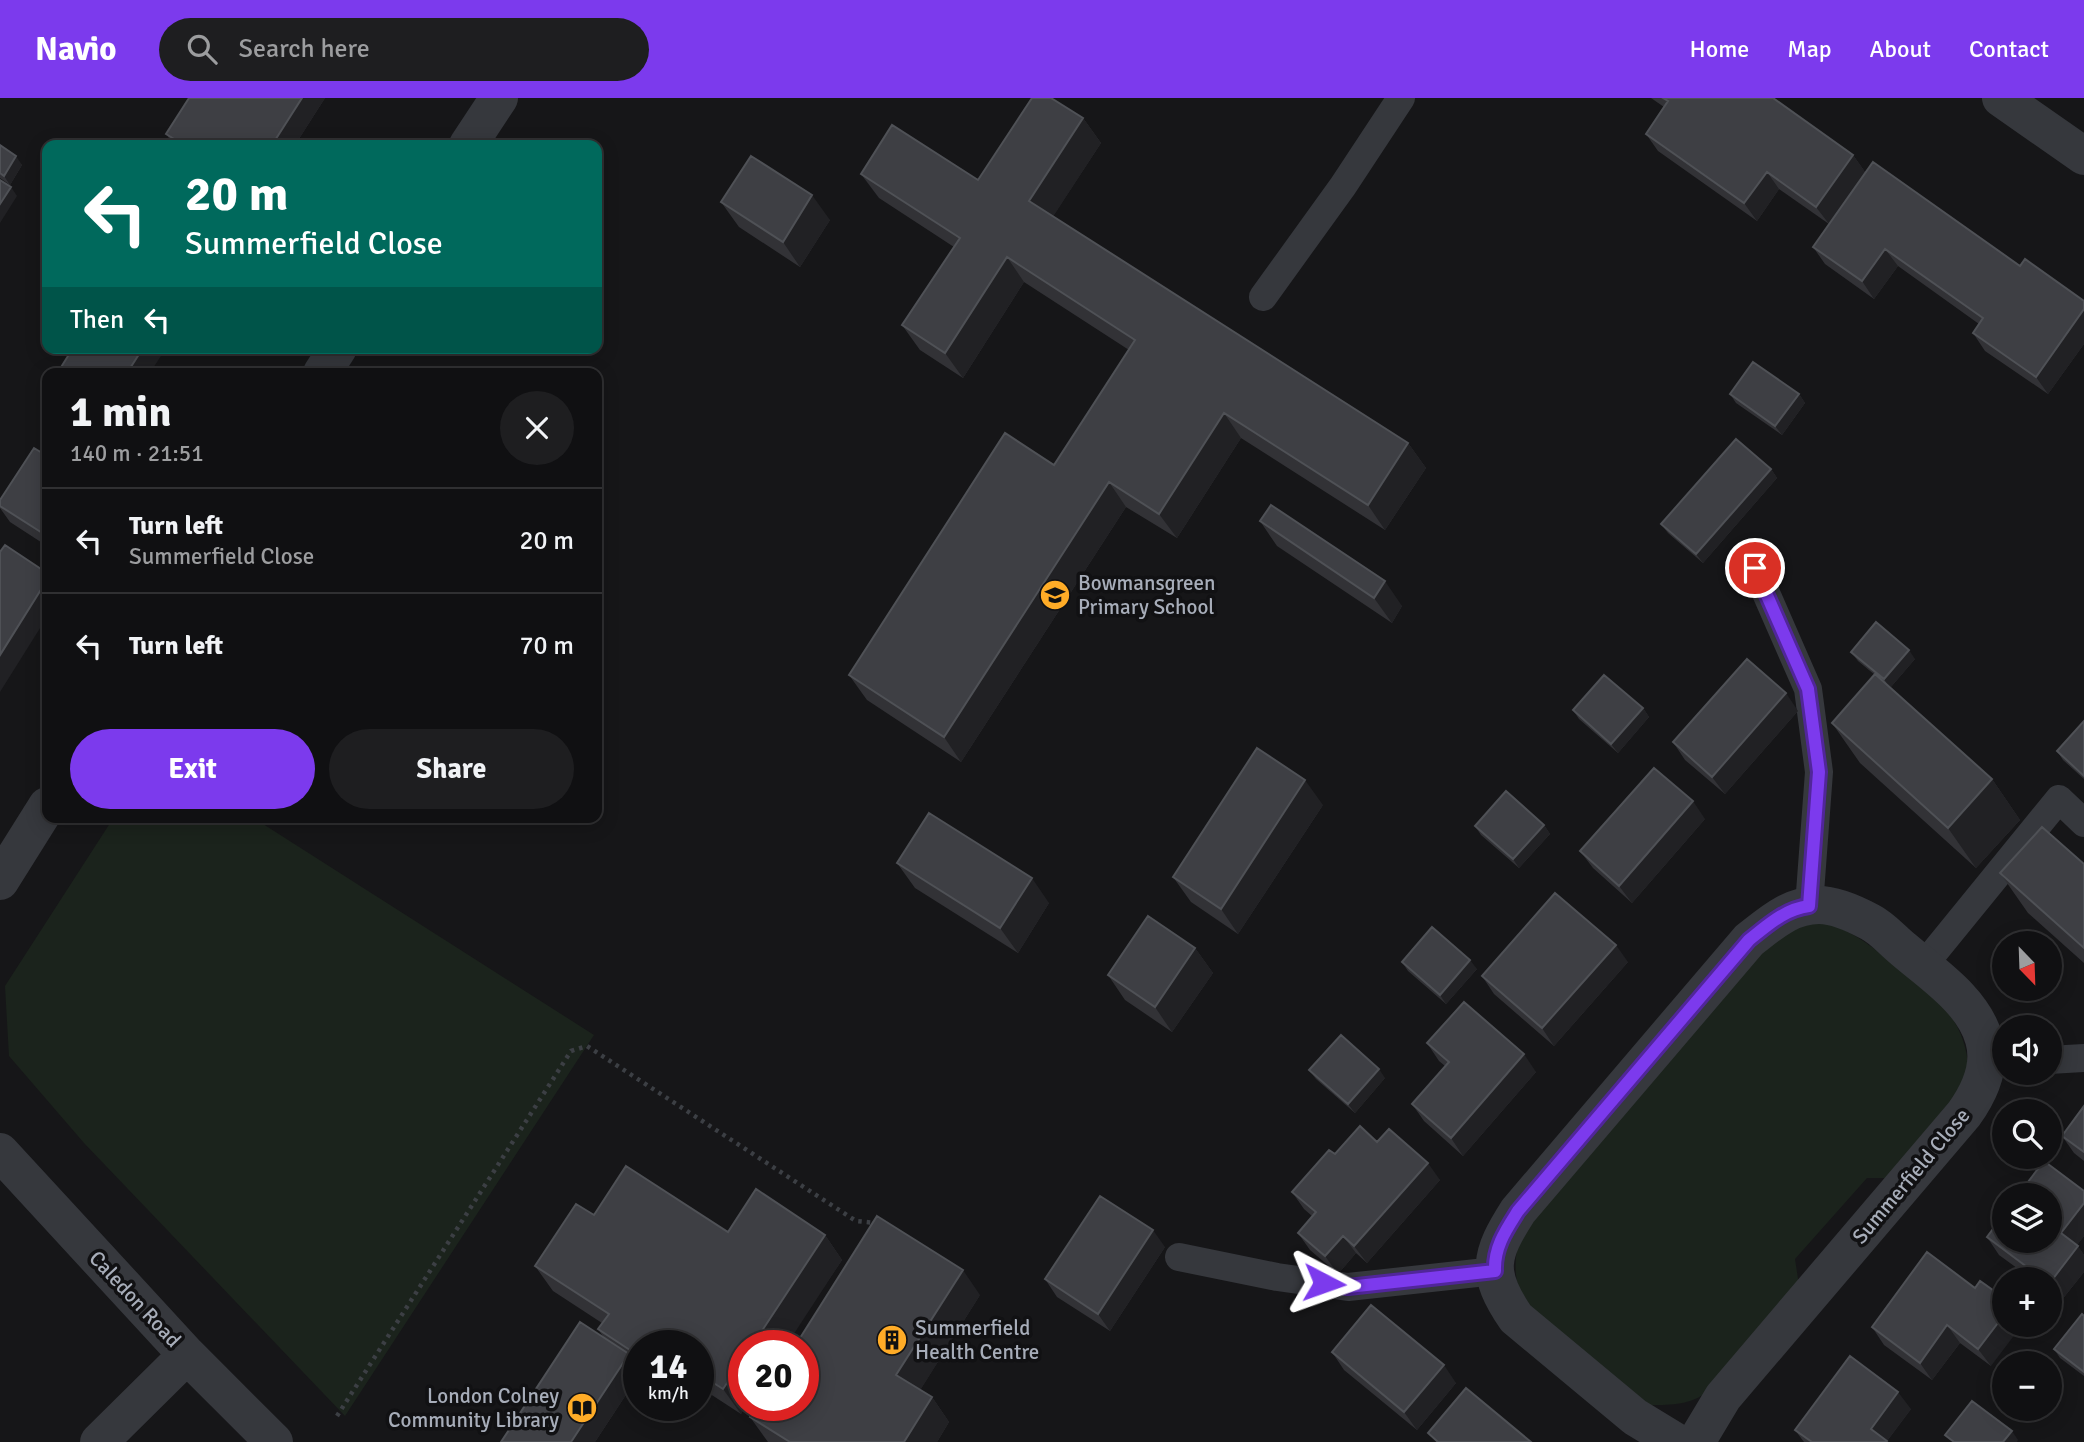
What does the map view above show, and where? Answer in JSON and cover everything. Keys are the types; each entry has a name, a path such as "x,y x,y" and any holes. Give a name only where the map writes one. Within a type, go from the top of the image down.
{"street":[{"path":"471,140 499,98"},
{"path":"2001,98 2084,156"},
{"path":"0,881 42,814"},
{"name":"Summerfield Close","path":"1495,1271 1494,1257 1518,1211 1749,940 1778,917 1798,907 1821,905 1844,910 1872,923 1951,990 1974,1017 1992,1056"},
{"name":"Summerfield Close","path":"1696,1442 1723,1396 1964,1114 1992,1069"},
{"name":"Caledon Road","path":"0,1152 187,1355 274,1442"},
{"path":"1495,1271 1502,1298 1516,1318 1635,1416 1676,1442"},
{"path":"99,1442 187,1355"}],"lane":[{"path":"1263,297 1343,186 1401,98"},
{"path":"1755,568 1808,689 1819,772 1809,906"},
{"path":"1923,966 2059,799 2084,823"},
{"path":"2062,1059 2084,1058"},
{"path":"1179,1257 1277,1277 1348,1287 1495,1271"}],"path":[{"path":"337,1416 571,1051 587,1046 856,1222 876,1223 886,1230"}],"shaded area":[{"path":"110,823 261,823 594,1035 345,1416 84,1143 9,1056 5,986"},
{"path":"1818,921 1840,928 1860,939 1924,985 1938,999 1952,1017 1962,1038 1968,1071 1966,1082 1889,1178 1867,1178 1795,1259 1799,1285 1709,1391 1688,1402 1650,1405 1525,1306 1516,1271 1520,1236 1755,958 1785,929"}],"building":[{"path":"189,98 302,98 275,140 176,140 166,134"},
{"path":"1032,98 1051,98 1083,118 1029,201 1408,443 1368,505 1224,413 1159,514 1109,482 944,737 849,675 1005,433 1054,465 1135,340 1007,257 945,353 902,325 960,238 861,174 892,125 978,180"},
{"path":"1663,98 1773,98 1853,155 1816,207 1767,172 1744,203 1646,134 1668,101"},
{"path":"0,145 16,156 4,176 0,173"},
{"path":"751,156 812,195 783,242 721,202"},
{"path":"1873,162 2020,266 2025,259 2084,301 2084,309 2036,377 1973,333 1983,318 1885,249 1862,281 1813,247"},
{"path":"0,180 11,187 0,204"},
{"path":"69,354 139,354 130,368 60,368"},
{"path":"1753,362 1799,394 1775,426 1730,394"},
{"path":"1736,439 1771,469 1696,554 1661,524"},
{"path":"34,448 42,453 42,533 0,506 0,500"},
{"path":"1271,505 1385,581 1374,598 1260,521"},
{"path":"5,545 42,570 42,588 0,655 0,552"},
{"path":"1876,622 1909,650 1884,679 1851,652"},
{"path":"1747,659 1786,693 1712,777 1673,742"},
{"path":"1875,674 1992,779 1948,828 1832,723"},
{"path":"1604,675 1643,708 1611,744 1573,710"},
{"path":"2084,721 2084,776 2057,751"},
{"path":"1257,748 1305,780 1221,909 1173,877"},
{"path":"1654,768 1693,801 1619,886 1580,851"},
{"path":"1506,791 1544,825 1513,859 1475,826"},
{"path":"929,813 1032,878 1000,928 897,863"},
{"path":"2042,827 2084,864 2084,948 2000,873"},
{"path":"1555,893 1616,945 1542,1028 1482,976"},
{"path":"1148,916 1195,948 1155,1007 1108,975"},
{"path":"1432,927 1470,960 1440,995 1402,962"},
{"path":"1464,1002 1524,1054 1451,1138 1412,1104 1449,1062 1427,1043"},
{"path":"1341,1035 1379,1069 1348,1104 1309,1070"},
{"path":"2084,1106 2084,1152 2062,1136"},
{"path":"1360,1126 1377,1142 1389,1129 1428,1163 1354,1246 1343,1236 1325,1256 1298,1233 1316,1212 1292,1192 1329,1150 1335,1154"},
{"path":"626,1166 728,1232 756,1189 825,1235 763,1330 728,1330 728,1382 723,1389 714,1383 714,1330 623,1330 623,1345 598,1329 609,1314 535,1266 576,1204 594,1215"},
{"path":"2038,1169 2055,1169 2084,1191 2084,1203 2062,1232 2062,1183 2027,1183"},
{"path":"1100,1196 1153,1230 1098,1314 1045,1279"},
{"name":"Summerfield Health Centre","path":"877,1216 963,1270 896,1375 932,1397 904,1442 790,1442 756,1421 819,1421 819,1330 805,1330"},
{"path":"2062,1234 2078,1246 2062,1267 2027,1267 2008,1253 2062,1253"},
{"path":"1927,1252 1975,1288 1980,1281 1992,1290 1992,1331 1978,1349 1947,1325 1920,1363 1872,1327"},
{"path":"1371,1305 1444,1365 1404,1412 1332,1352"},
{"path":"2082,1314 2084,1372 2062,1355 2062,1351 2054,1349"},
{"path":"580,1322 623,1350 623,1363 571,1442 501,1442"},
{"path":"1850,1356 1898,1392 1871,1429 1887,1441 1812,1442 1795,1430"},
{"path":"1466,1388 1531,1442 1438,1442 1428,1433"},
{"path":"1972,1401 1992,1416 1992,1421 1999,1421 2012,1431 2003,1442 1954,1442 1945,1435"}],"place":[{"name":"Bowmansgreen Primary School","path":"1055,595"},
{"name":"Summerfield Health Centre","path":"892,1340"},
{"name":"London Colney Community Library","path":"582,1408"}],"route":[{"path":"1324,1283 1348,1287 1495,1271 1494,1257 1503,1235 1518,1211 1749,940 1778,917 1798,907 1809,906 1819,772 1808,689 1755,568"}]}
